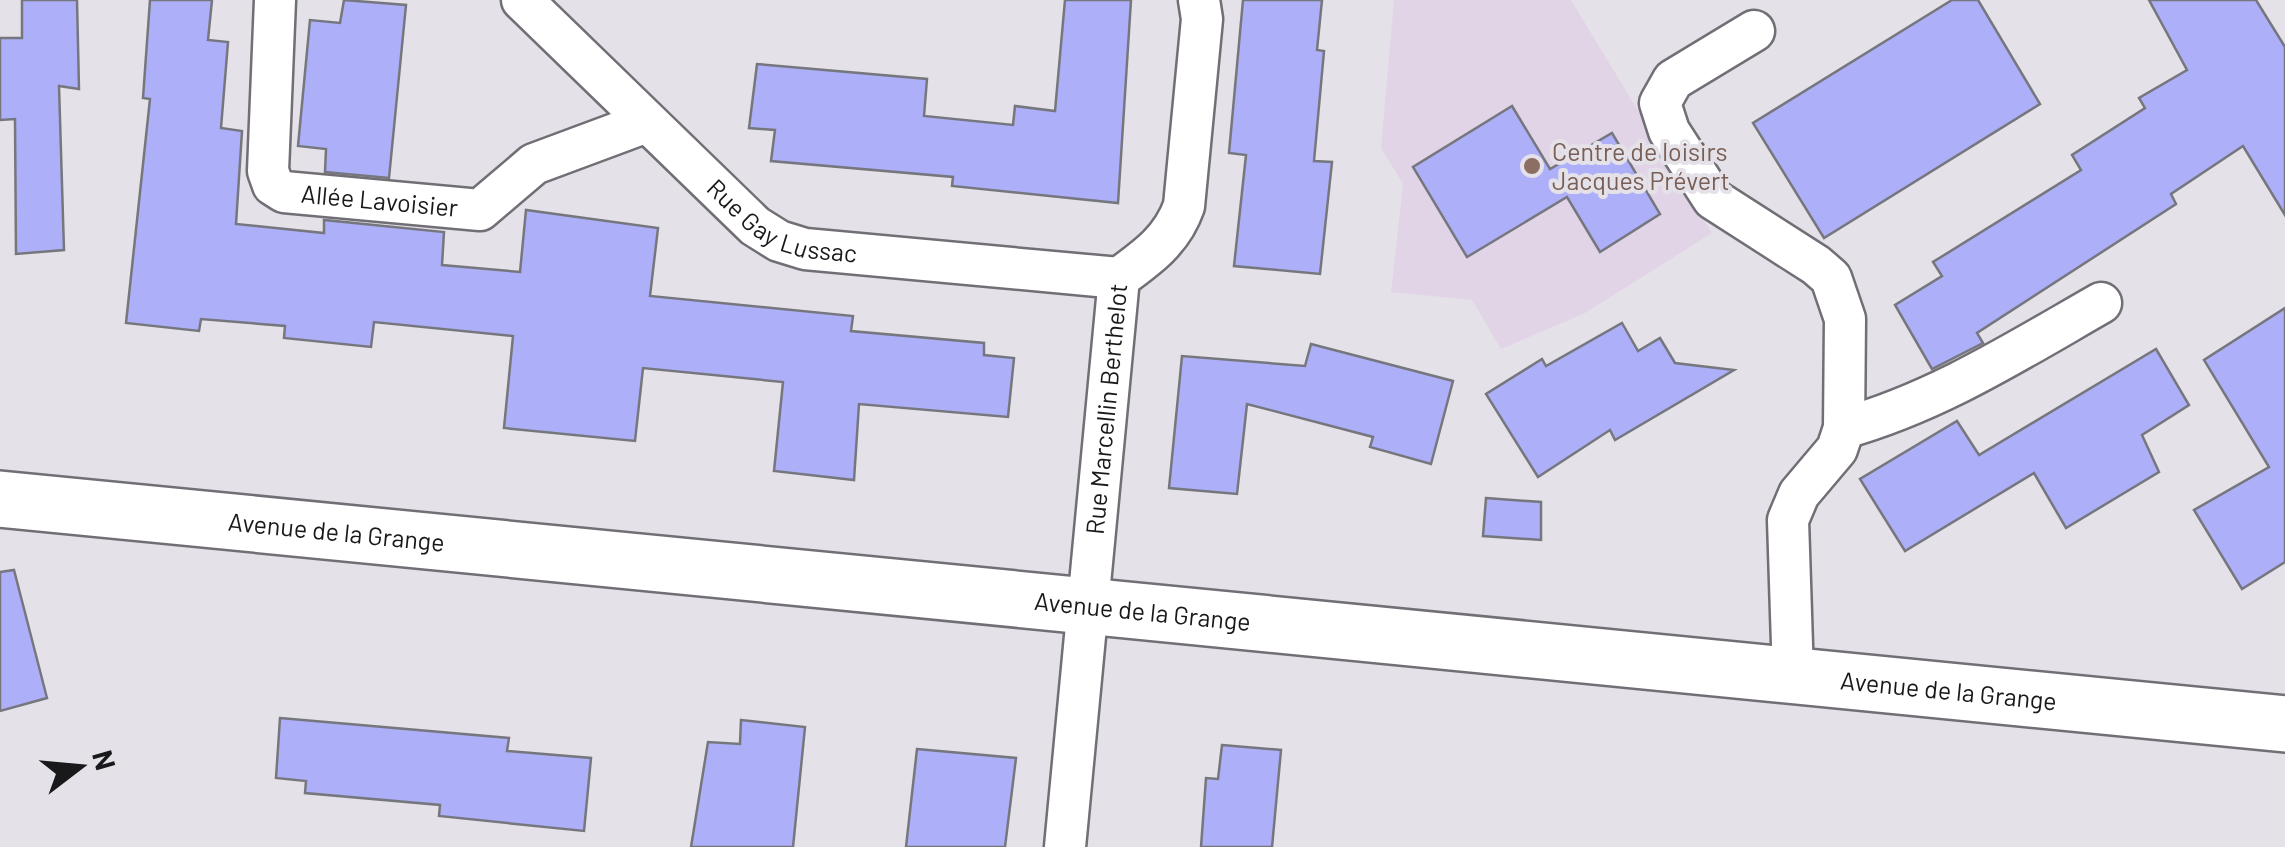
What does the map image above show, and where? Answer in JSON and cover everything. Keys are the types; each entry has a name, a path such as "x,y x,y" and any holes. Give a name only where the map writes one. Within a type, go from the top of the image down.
{"street":[{"name":"Allée Lavoisier","path":"275,0 268,170 274,185 284,192 480,210 534,164 648,122"},
{"name":"Rue Gay Lussac","path":"522,0 754,226 792,246 1119,278"},
{"name":"Rue Marcellin Berthelot","path":"1065,847 1119,278 1166,240 1176,228 1184,206 1202,20 1199,0"},
{"path":"1754,31 1673,80 1660,103 1669,131 1713,200 1831,278 1845,319 1844,428 1837,448 1799,494 1788,520 1793,676"},
{"path":"1844,428 1890,415 1953,388 2101,303"},
{"name":"Avenue de la Grange","path":"0,499 2285,724"}],"shaded area":[{"name":"Centre de loisirs Jacques Prévert","path":"1394,0 1571,0 1712,233 1585,313 1501,349 1472,300 1391,292 1403,184 1381,148"}],"building":[{"path":"22,0 77,0 79,89 59,86 64,250 16,254 15,119 0,120 0,38 22,38"},
{"path":"150,0 212,0 208,40 228,42 221,128 242,131 236,224 324,233 324,220 444,232 442,265 520,272 526,210 658,228 650,296 853,316 851,331 984,343 984,355 1014,358 1008,417 859,404 854,480 774,471 783,382 643,368 635,441 504,428 513,336 374,322 371,347 284,338 285,326 201,319 199,331 126,323 150,99 143,98"},
{"path":"344,0 406,5 389,178 325,172 326,149 298,146 310,20 340,23"},
{"path":"1065,0 1131,0 1118,203 952,186 953,177 771,161 775,130 749,128 757,64 927,79 924,116 1013,125 1015,106 1055,111"},
{"path":"1243,0 1322,0 1317,50 1324,51 1314,161 1332,162 1320,274 1234,266 1246,155 1229,153"},
{"path":"1952,0 1978,0 2040,104 1824,238 1753,123"},
{"path":"2149,0 2256,0 2285,47 2285,215 2243,146 2171,194 2176,204 1977,333 1983,343 1932,369 1895,305 1942,276 1933,262 2081,170 2072,155 2145,108 2139,98 2187,70"},
{"path":"1512,106 1550,169 1612,133 1660,214 1600,252 1567,197 1467,257 1413,167"},
{"path":"2285,308 2285,562 2242,589 2194,510 2269,467 2204,360"},
{"path":"1622,323 1638,351 1660,338 1675,363 1734,370 1615,440 1610,430 1538,477 1486,394 1542,359 1546,366"},
{"path":"1311,344 1453,381 1431,464 1370,447 1373,437 1247,404 1237,494 1169,488 1182,356 1305,366"},
{"path":"2156,349 2189,405 2142,435 2159,472 2066,528 2034,473 1905,551 1860,479 1957,421 1979,455"},
{"path":"1486,498 1541,502 1541,540 1483,536"},
{"path":"14,570 47,698 0,711 0,572"},
{"path":"280,718 509,738 507,751 591,758 584,831 439,816 440,805 305,793 306,781 276,778"},
{"path":"741,720 805,727 793,847 691,847 708,742 740,744"},
{"path":"1222,745 1281,750 1272,847 1201,847 1206,778 1218,779"},
{"path":"917,749 1016,758 1005,847 906,847"}],"place":[{"name":"Centre de loisirs Jacques Prévert","path":"1532,166"}]}
